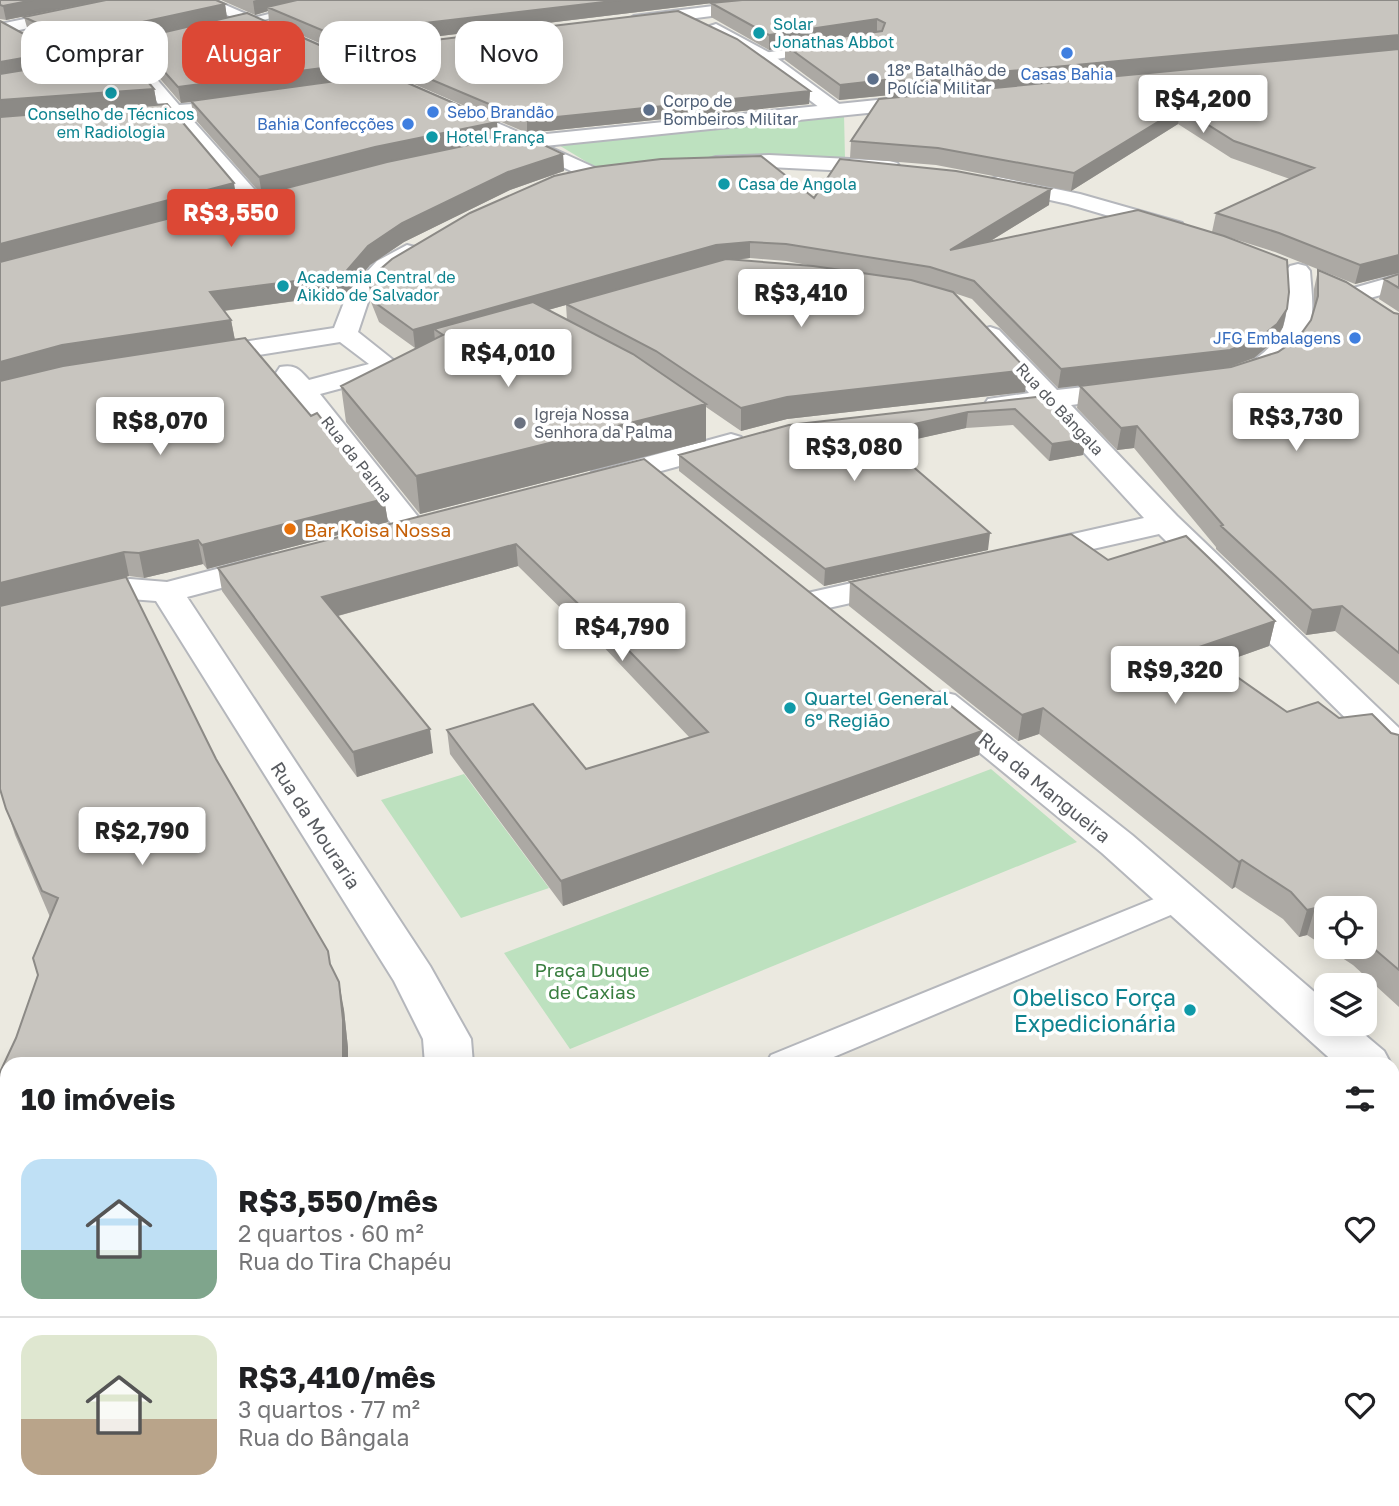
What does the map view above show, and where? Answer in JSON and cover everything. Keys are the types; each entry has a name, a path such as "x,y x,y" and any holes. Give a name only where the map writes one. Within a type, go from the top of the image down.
{"street":[{"path":"2,27 139,0"},
{"path":"201,0 245,21"},
{"path":"615,23 797,0"},
{"path":"634,5 683,15 724,33 764,57 835,110"},
{"path":"2,27 21,36"},
{"path":"152,84 255,204"},
{"path":"353,88 378,84"},
{"path":"395,84 593,174"},
{"path":"525,142 944,100"},
{"path":"108,117 263,102"},
{"path":"693,164 769,161 910,170"},
{"path":"555,183 618,171"},
{"path":"974,179 1072,199 1195,235"},
{"path":"345,334 357,297 385,266 401,254 425,243"},
{"path":"1315,280 1399,282"},
{"path":"1315,280 1376,311"},
{"path":"1214,380 1253,373 1286,348 1297,331 1301,313 1315,280"},
{"name":"Rua do Bângala","path":"971,315 1166,523 1399,749"},
{"path":"174,360 345,334 402,363 303,390"},
{"name":"Rua da Palma","path":"268,346 411,528"},
{"path":"970,408 1160,387"},
{"path":"570,486 650,466 735,435"},
{"path":"650,466 681,491"},
{"path":"1004,559 1166,523"},
{"path":"0,620 130,589 167,592 303,556"},
{"path":"815,601 937,574"},
{"path":"784,576 847,626"},
{"name":"Rua da Mouraria","path":"167,592 414,977 447,1039 448,1057"},
{"name":"Rua da Mangueira","path":"910,677 1181,900 1359,1057"}],"lane":[{"path":"251,21 340,0"},
{"path":"764,57 838,46"},
{"path":"800,1057 1181,900"}],"green space":[{"path":"844,114 845,159 595,167 557,144"},
{"name":"Praça Duque de Caxias","path":"991,769 1077,842 570,1049 504,953"},
{"path":"464,774 549,888 461,918 381,800"}],"building":[{"path":"0,0 33,0 3,6 0,5"},
{"path":"106,0 216,0 225,4 147,21 33,21 24,17"},
{"path":"297,0 621,0 441,21 319,21 319,29 267,7"},
{"path":"742,0 1399,0 1399,35 840,85 785,45 882,31 885,23 877,19 769,35 711,3"},
{"path":"678,11 737,39 810,91 527,120 441,84 441,39 455,38 455,84 563,84 563,25"},
{"path":"247,13 265,21 213,21"},
{"path":"0,21 21,32 21,58 0,62"},
{"path":"182,28 182,84 201,84 178,87 168,76 168,31"},
{"path":"305,39 319,45 319,68 305,70"},
{"path":"1399,49 1399,255 1360,265 1279,233 1216,213 1314,168 1234,141 1181,108 1074,173 938,148 851,141 879,99"},
{"path":"21,71 21,84 150,84 154,89 0,100 0,74"},
{"path":"319,83 410,84 497,122 375,147 259,177 191,101"},
{"path":"167,104 234,183 0,244 0,117"},
{"path":"521,134 563,154 508,172 402,223 368,246 343,275 210,292 231,320 62,345 0,362 0,262 387,162"},
{"path":"761,156 814,198 840,159 956,171 1051,189 950,250 1138,210 1224,236 1287,260 1287,309 1277,324 1258,339 1230,350 1061,369 974,281 930,267 786,244 750,242 716,245 413,330 377,304 369,284 377,272 392,259 470,213 554,176 595,167 661,159"},
{"path":"726,259 813,266 911,280 953,292 1027,370 787,397 741,408 656,351 566,304"},
{"path":"1318,270 1346,282 1399,314 1399,653 1342,606 1312,610 1221,526 1223,525 1137,426 1121,428 1080,386 1231,367 1278,352 1298,338 1311,320 1318,296"},
{"path":"1399,274 1399,288 1384,279"},
{"path":"533,302 633,354 706,404 416,476 341,386 443,335 434,329"},
{"path":"245,338 311,416 317,413 384,499 202,545 198,540 139,553 124,552 0,583 0,381 63,366"},
{"path":"1045,396 1086,439 1052,444 1015,409 968,412 874,433 990,533 825,569 679,455 789,425"},
{"name":"Quartel General 6º Região","path":"644,459 982,731 561,881 447,730 533,704 586,769 708,732 596,617 593,618 516,544 322,597 430,729 353,752 218,568"},
{"path":"1071,534 1108,560 1186,536 1275,621 1196,648 1287,712 1318,702 1339,718 1372,714 1391,733 1399,735 1399,970 1377,951 1377,896 1314,896 1314,908 1307,910 1291,892 1242,860 1239,862 1043,708 1022,715 850,582"},
{"path":"126,577 216,759 328,951 330,964 339,982 343,1057 7,1057 38,975 33,958 58,898 42,891 0,789 0,606"}],"place":[{"name":"Solar Jonathas Abbot","path":"759,33"},
{"name":"Casas Bahia","path":"1067,53"},
{"name":"18º Batalhão de Polícia Militar","path":"873,79"},
{"name":"Conselho de Técnicos em Radiologia","path":"111,93"},
{"name":"Corpo de Bombeiros Militar","path":"649,110"},
{"name":"Sebo Brandão","path":"433,112"},
{"name":"Bahia Confecções","path":"408,124"},
{"name":"Hotel França","path":"432,137"},
{"name":"Casa de Angola","path":"724,184"},
{"name":"Academia Central de Aikido de Salvador","path":"283,286"},
{"name":"JFG Embalagens","path":"1355,338"},
{"name":"Igreja Nossa Senhora da Palma","path":"520,423"},
{"name":"Bar Koisa Nossa","path":"290,529"},
{"name":"Quartel General 6º Região","path":"790,708"},
{"name":"Obelisco Força Expedicionária","path":"1190,1010"}]}
